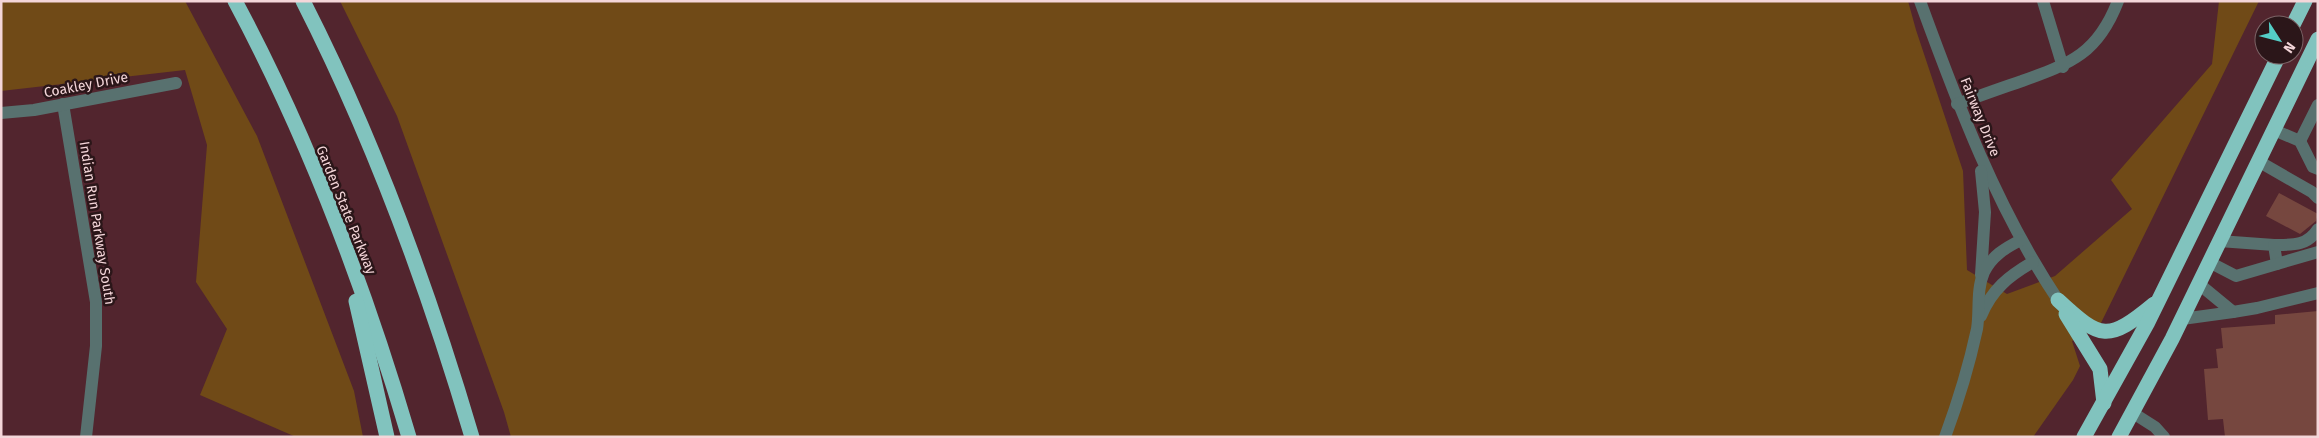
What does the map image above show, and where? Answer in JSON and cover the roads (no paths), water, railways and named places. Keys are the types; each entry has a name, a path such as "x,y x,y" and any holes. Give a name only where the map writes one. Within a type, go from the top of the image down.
{"highway":[{"name":"Garden State Parkway","path":"236,1 289,111 341,236 409,437"},
{"path":"303,1 376,162 479,437"},
{"path":"2298,15 2305,1"},
{"path":"2119,437 2182,319 2316,45"},
{"path":"2084,437 2104,404 2159,300 2274,65"},
{"path":"341,236 387,437"},
{"path":"2058,300 2088,326 2101,332 2110,332 2125,327 2159,300"},
{"path":"2058,300 2100,369 2104,404"},
{"path":"436,320 472,437"}],"street":[{"name":"Fairway Drive","path":"1920,1 1976,151 2033,262 2058,300"},
{"path":"2043,1 2063,67"},
{"path":"1957,104 2063,67 2091,47 2106,29 2118,1"},
{"name":"Coakley Drive","path":"1,114 176,83"},
{"name":"Indian Run Parkway South","path":"63,104 96,302 96,346 86,437"},
{"path":"2300,141 2318,105"},
{"path":"2274,130 2300,141 2313,167 2318,169"},
{"path":"1945,437 1960,396 1977,328 1985,206 1982,176 1976,151"},
{"path":"2258,161 2312,192 2318,198"},
{"path":"2219,241 2296,245 2310,240 2318,229"},
{"path":"1980,287 1984,272 1994,258 2021,240"},
{"path":"2274,245 2277,264"},
{"path":"2209,262 2236,276 2318,252"},
{"path":"1977,328 1995,290 2009,276 2033,262"},
{"path":"2199,284 2233,312"},
{"path":"2182,319 2257,308 2318,292"},
{"path":"2133,413 2148,422 2164,437"}]}
